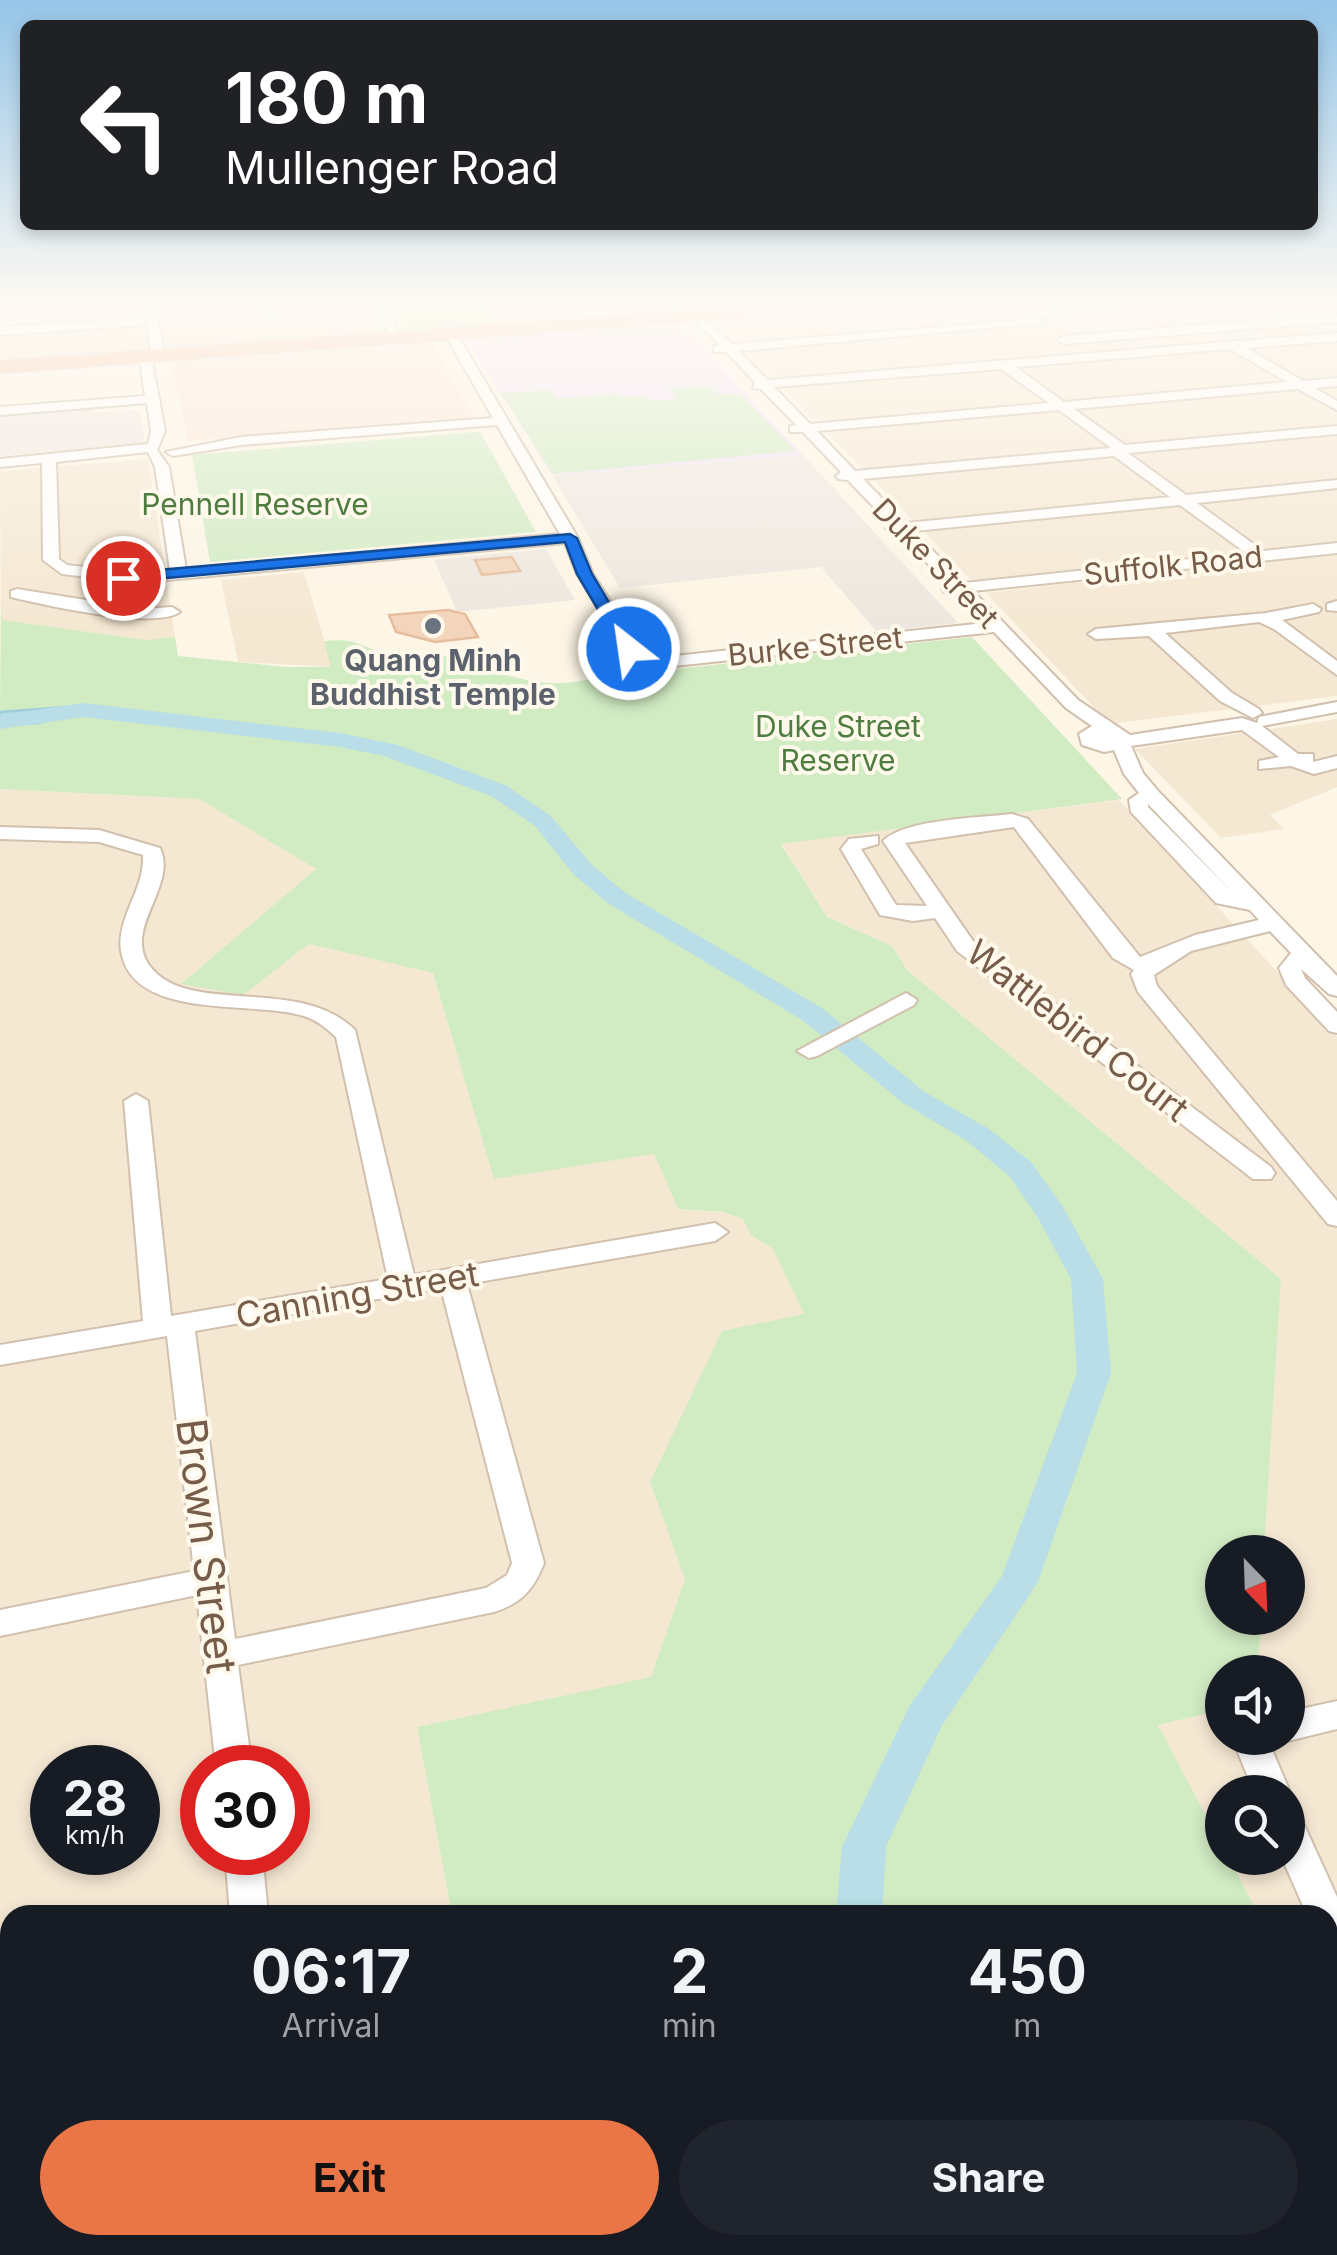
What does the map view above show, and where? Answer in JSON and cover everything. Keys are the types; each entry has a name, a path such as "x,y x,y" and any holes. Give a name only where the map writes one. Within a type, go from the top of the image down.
{"street":[{"path":"154,409 179,574"},
{"name":"Burke Street","path":"493,409 570,538 584,574 629,649 646,660 674,661 992,628"},
{"name":"Duke Street","path":"783,409 992,628 1109,738 1151,794 1337,989"},
{"path":"801,429 1018,409"},
{"path":"1065,409 1260,556"},
{"path":"0,463 501,422"},
{"path":"848,476 1337,430"},
{"path":"49,459 51,560 57,568"},
{"path":"898,528 1337,484"},
{"path":"8,595 57,568 123,578 570,538"},
{"name":"Suffolk Road","path":"957,589 1337,548"},
{"path":"8,595 142,614 182,610"},
{"path":"1096,634 1154,632 1166,626 1248,616 1268,618 1313,609"},
{"path":"1268,618 1337,670"},
{"path":"1154,632 1249,719 1314,761"},
{"path":"1109,738 1337,708"},
{"path":"1271,774 1314,761"},
{"name":"Wattlebird Court","path":"1147,967 1122,952 1021,823 1012,820 907,834 893,842 974,953 1262,1174"},
{"path":"0,833 137,842 153,852 154,880 130,942 134,960 143,973 182,994 317,1012 347,1036 404,1286"},
{"path":"871,840 856,842 851,849 888,910 912,915 940,911"},
{"path":"1337,1026 1294,980 1288,938 1188,948 1147,967 1142,974 1146,987 1337,1218"},
{"path":"808,1050 906,1000"},
{"name":"Brown Street","path":"136,1101 210,1580 231,1745"},
{"name":"Canning Street","path":"0,1355 715,1232"},
{"path":"221,1656 494,1599 520,1583 528,1563 452,1278"},
{"path":"0,1623 210,1580"},
{"path":"1305,1724 1337,1714"},
{"path":"1305,1867 1322,1905"},
{"path":"245,1875 247,1905"}],"shaded area":[{"path":"181,409 470,409 474,417 188,441"},
{"path":"511,409 760,409 803,455 552,475"},
{"path":"804,409 1337,409 1337,541 971,580"},
{"path":"139,410 145,443 0,456 0,414"},
{"path":"803,455 958,623 877,632 821,567 620,588 552,475"},
{"path":"148,459 175,637 146,640 1,620 0,471"},
{"path":"546,549 575,600 457,612 434,560"},
{"path":"1337,553 1337,696 1117,723 1106,720 986,593"},
{"path":"304,572 332,667 238,662 221,580"},
{"path":"1337,719 1337,787 1270,815 1284,829 1221,838 1135,749"},
{"path":"0,789 199,799 317,869 182,983 243,995 309,944 433,973 494,1178 654,1154 678,1209 730,1213 743,1219 750,1234 773,1249 805,1315 650,1482 685,1579 651,1678 417,1727 450,1905 0,1905"},
{"path":"1119,800 1337,1037 1337,1905 1254,1905 1238,1875 1305,1875 1305,1775 1205,1775 1205,1814 1158,1725 1205,1714 1205,1755 1305,1755 1305,1655 1259,1655 1260,1635 1305,1635 1305,1535 1265,1535 1281,1279 907,970 892,946 827,917 781,843"}],"green space":[{"path":"511,409 756,409 796,451 553,474"},
{"name":"Pennell Reserve","path":"481,433 536,532 210,562 192,455"},
{"name":"Duke Street Reserve","path":"1,602 2,620 146,640 175,637 178,656 285,667 331,667 324,641 345,641 406,658 442,660 444,656 460,656 472,666 544,683 575,682 616,672 619,675 972,637 1122,799 781,844 827,917 892,946 907,970 1281,1279 1265,1535 1205,1535 1205,1635 1260,1635 1259,1655 1205,1655 1205,1714 1158,1725 1205,1814 1205,1875 1238,1875 1254,1905 450,1905 417,1727 651,1677 685,1579 650,1482 722,1331 804,1314 773,1249 750,1234 743,1219 723,1212 678,1209 654,1154 494,1179 433,973 309,944 243,995 181,984 316,869 199,799 0,789 0,722 80,710 66,707 0,712"}],"water":[{"path":"66,707 84,710 38,723 0,726 0,712"}],"building":[{"path":"512,557 520,571 482,575 475,560"},
{"name":"Quang Minh Buddhist Temple","path":"448,610 465,614 478,637 435,642 396,632 389,615"}],"waterway":[{"path":"0,722 84,710 340,740 390,750 499,791 543,821 583,870 618,899 812,1014 913,1097 978,1135 1020,1169 1052,1214 1087,1279 1094,1373 1019,1582 925,1717 864,1847 860,1905"}],"place":[{"name":"Quang Minh Buddhist Temple","path":"433,626"}],"route":[{"path":"123,578 570,538 584,574 629,649"}]}
